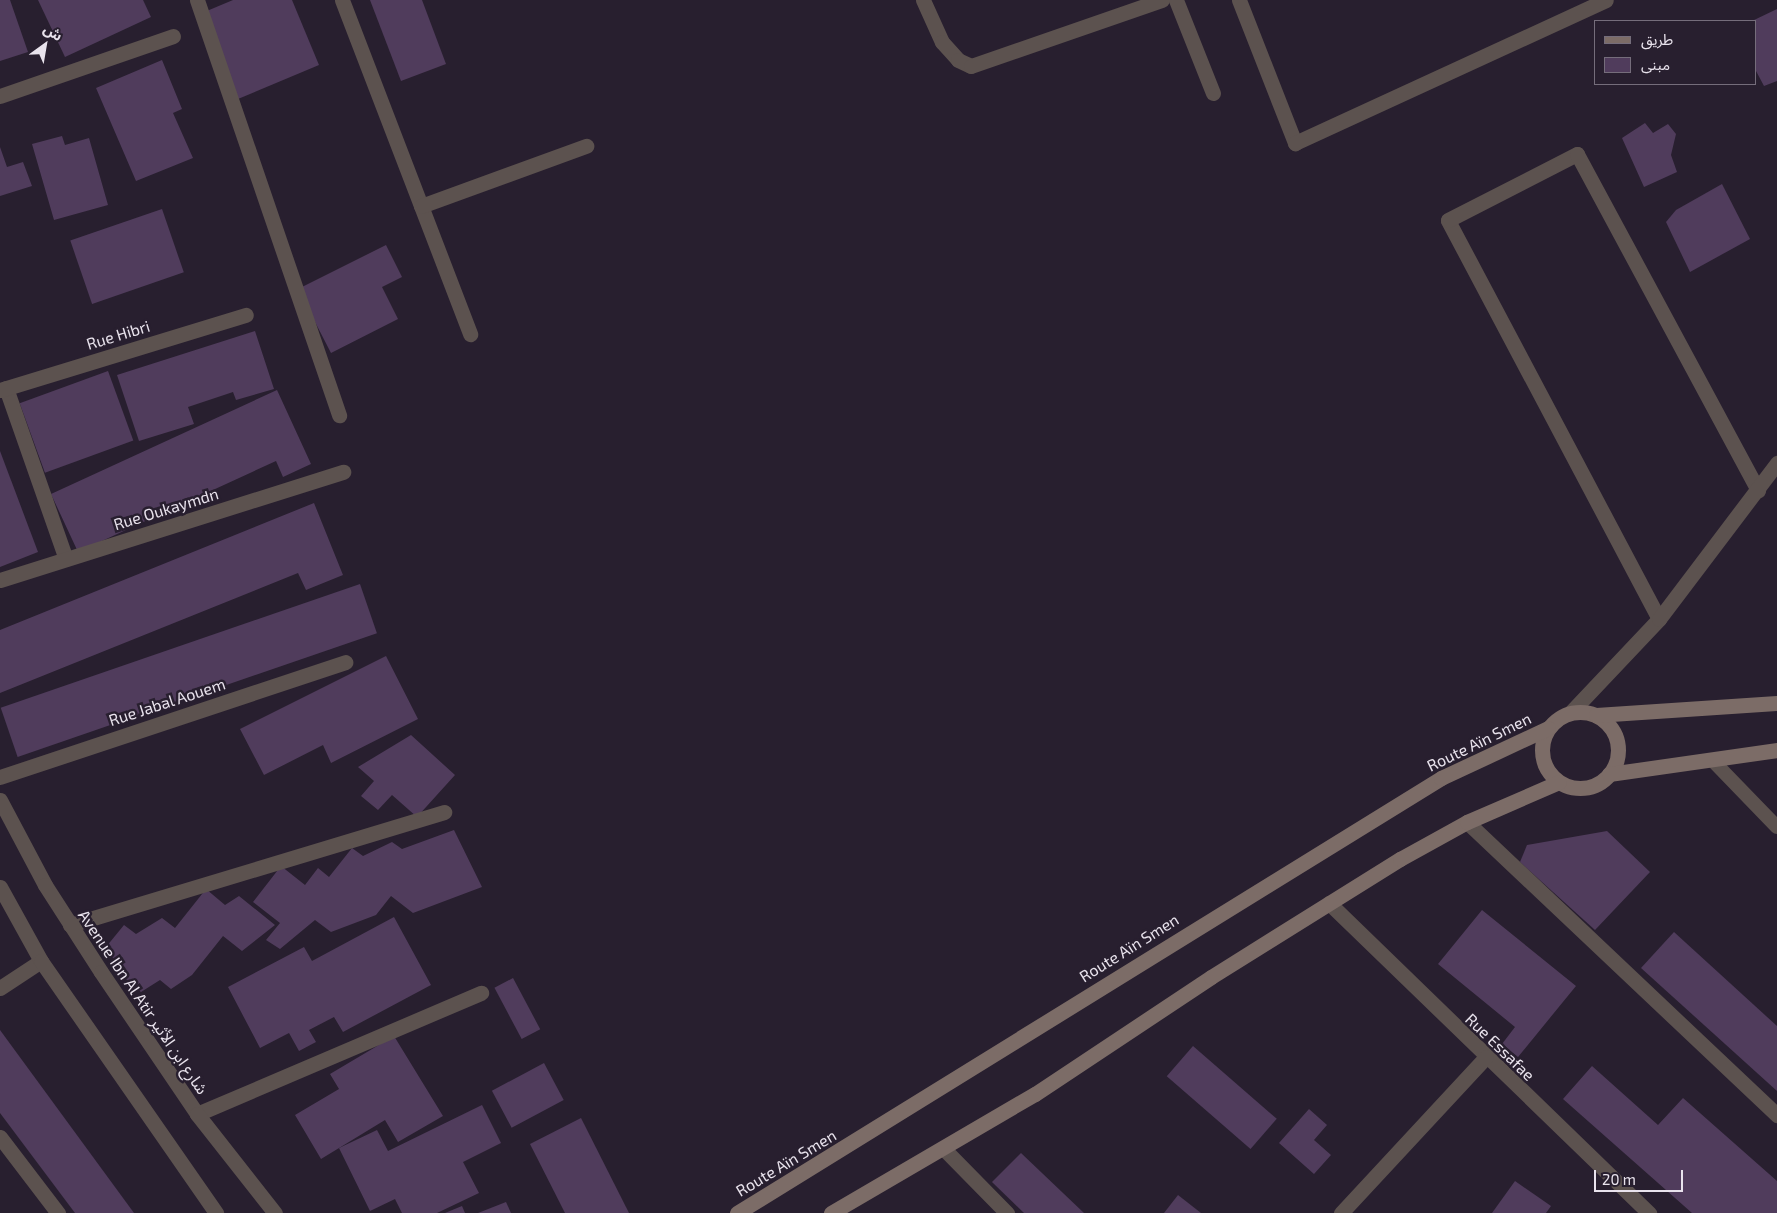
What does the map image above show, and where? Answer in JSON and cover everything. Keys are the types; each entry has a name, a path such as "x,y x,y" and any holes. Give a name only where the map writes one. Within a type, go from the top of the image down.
{"main road":[{"path":"1559,782 1544,762 1542,745 1548,728 1571,712 1596,715 1777,703"},
{"path":"830,1213 944,1149 1329,903 1467,822 1559,782 1582,788 1597,784 1609,774 1617,759 1617,742 1610,726 1596,715"},
{"name":"Route Aïn Smen","path":"737,1213 1432,783 1548,728"},
{"path":"1609,774 1712,762 1777,750"}],"street":[{"path":"197,0 339,415"},
{"path":"342,0 470,334"},
{"path":"923,0 942,42 958,60 972,66 1162,0"},
{"path":"1176,0 1213,93"},
{"path":"1239,0 1295,143 1606,0"},
{"path":"0,96 173,36"},
{"path":"422,206 586,146"},
{"path":"1659,619 1448,220 1577,154 1758,490"},
{"name":"Rue Hibri","path":"3,389 246,315"},
{"path":"3,389 66,559"},
{"path":"1571,712 1659,619 1777,463"},
{"name":"Rue Oukaymdn","path":"0,580 343,472"},
{"name":"Rue Jabal Aouem","path":"0,777 345,662"},
{"name":"Avenue Ibn Al Atir شارع ابن الأثير","path":"0,800 70,925 197,1114 275,1213"},
{"path":"70,925 444,812"},
{"path":"1467,822 1777,1115"},
{"path":"0,887 41,961 216,1213"},
{"name":"Rue Essafae","path":"1329,903 1486,1058 1649,1213"},
{"path":"0,988 41,961"},
{"path":"197,1114 481,993"},
{"path":"1341,1213 1486,1058"},
{"path":"0,1137 58,1213"},
{"path":"944,1149 1007,1213"}],"lane":[{"path":"1712,762 1777,827"}],"building":[{"path":"0,0 10,0 28,52 0,61"},
{"path":"38,0 143,0 151,17 65,57"},
{"path":"233,0 292,0 319,65 238,99 202,13"},
{"path":"370,0 422,0 446,64 401,81"},
{"path":"1777,9 1777,81 1764,86 1757,73 1757,20 1754,20"},
{"path":"162,60 182,109 173,113 193,158 136,181 96,88"},
{"path":"1645,123 1653,133 1668,124 1676,134 1671,155 1677,172 1644,187 1622,138"},
{"path":"62,136 65,145 89,138 108,205 54,220 32,144"},
{"path":"0,147 7,167 23,162 32,186 0,196"},
{"path":"1722,184 1750,239 1690,272 1666,222 1676,210"},
{"path":"162,209 184,272 92,304 70,241"},
{"path":"386,245 402,277 382,287 398,319 331,353 298,289"},
{"path":"255,331 274,389 236,400 233,392 188,407 194,424 139,441 117,375"},
{"path":"108,371 133,441 45,473 20,403"},
{"path":"277,390 311,464 283,477 276,461 78,552 51,494"},
{"path":"0,451 38,552 0,567"},
{"path":"314,503 343,575 306,590 298,573 0,693 0,630"},
{"path":"360,584 377,633 18,757 1,708"},
{"path":"386,656 418,719 331,763 323,745 264,775 240,729"},
{"path":"411,735 455,775 417,817 392,795 378,810 361,796 374,781 358,767"},
{"path":"454,830 482,887 413,913 391,896 376,915 331,932 315,920 280,949 266,940 280,923 253,902 281,866 305,885 318,868 329,877 352,848 363,856 392,842 402,849"},
{"path":"1607,831 1650,872 1595,930 1520,862 1527,845"},
{"path":"206,889 225,905 239,896 275,925 242,951 223,936 192,975 171,989 160,980 141,992 128,982 106,947 124,925 136,934 162,918 175,928"},
{"path":"1482,910 1576,986 1518,1057 1502,1044 1515,1027 1438,964"},
{"path":"394,917 431,985 343,1032 334,1017 309,1030 316,1042 299,1051 289,1033 260,1048 228,987 304,947 312,961"},
{"path":"1674,932 1777,1026 1777,1091 1641,968"},
{"path":"513,978 540,1029 522,1039 494,988"},
{"path":"0,1030 134,1213 75,1213 0,1113"},
{"path":"394,1036 443,1116 398,1142 385,1120 321,1159 295,1115 339,1089 330,1074"},
{"path":"1193,1046 1277,1119 1251,1149 1167,1076"},
{"path":"544,1063 564,1100 512,1128 492,1091"},
{"path":"1592,1066 1658,1125 1683,1098 1777,1181 1777,1213 1692,1213 1563,1099"},
{"path":"482,1105 501,1143 463,1162 479,1193 437,1213 402,1213 395,1199 370,1211 339,1148 377,1130 388,1151"},
{"path":"1309,1109 1327,1125 1314,1140 1331,1155 1314,1174 1279,1143"},
{"path":"581,1118 629,1213 565,1213 530,1144"},
{"path":"1021,1153 1084,1213 1024,1213 992,1182"},
{"path":"1515,1181 1551,1206 1546,1213 1492,1213"},
{"path":"1178,1195 1201,1213 1164,1213"},
{"path":"506,1202 511,1213 478,1213"},
{"path":"462,1206 465,1213 445,1213"}]}
